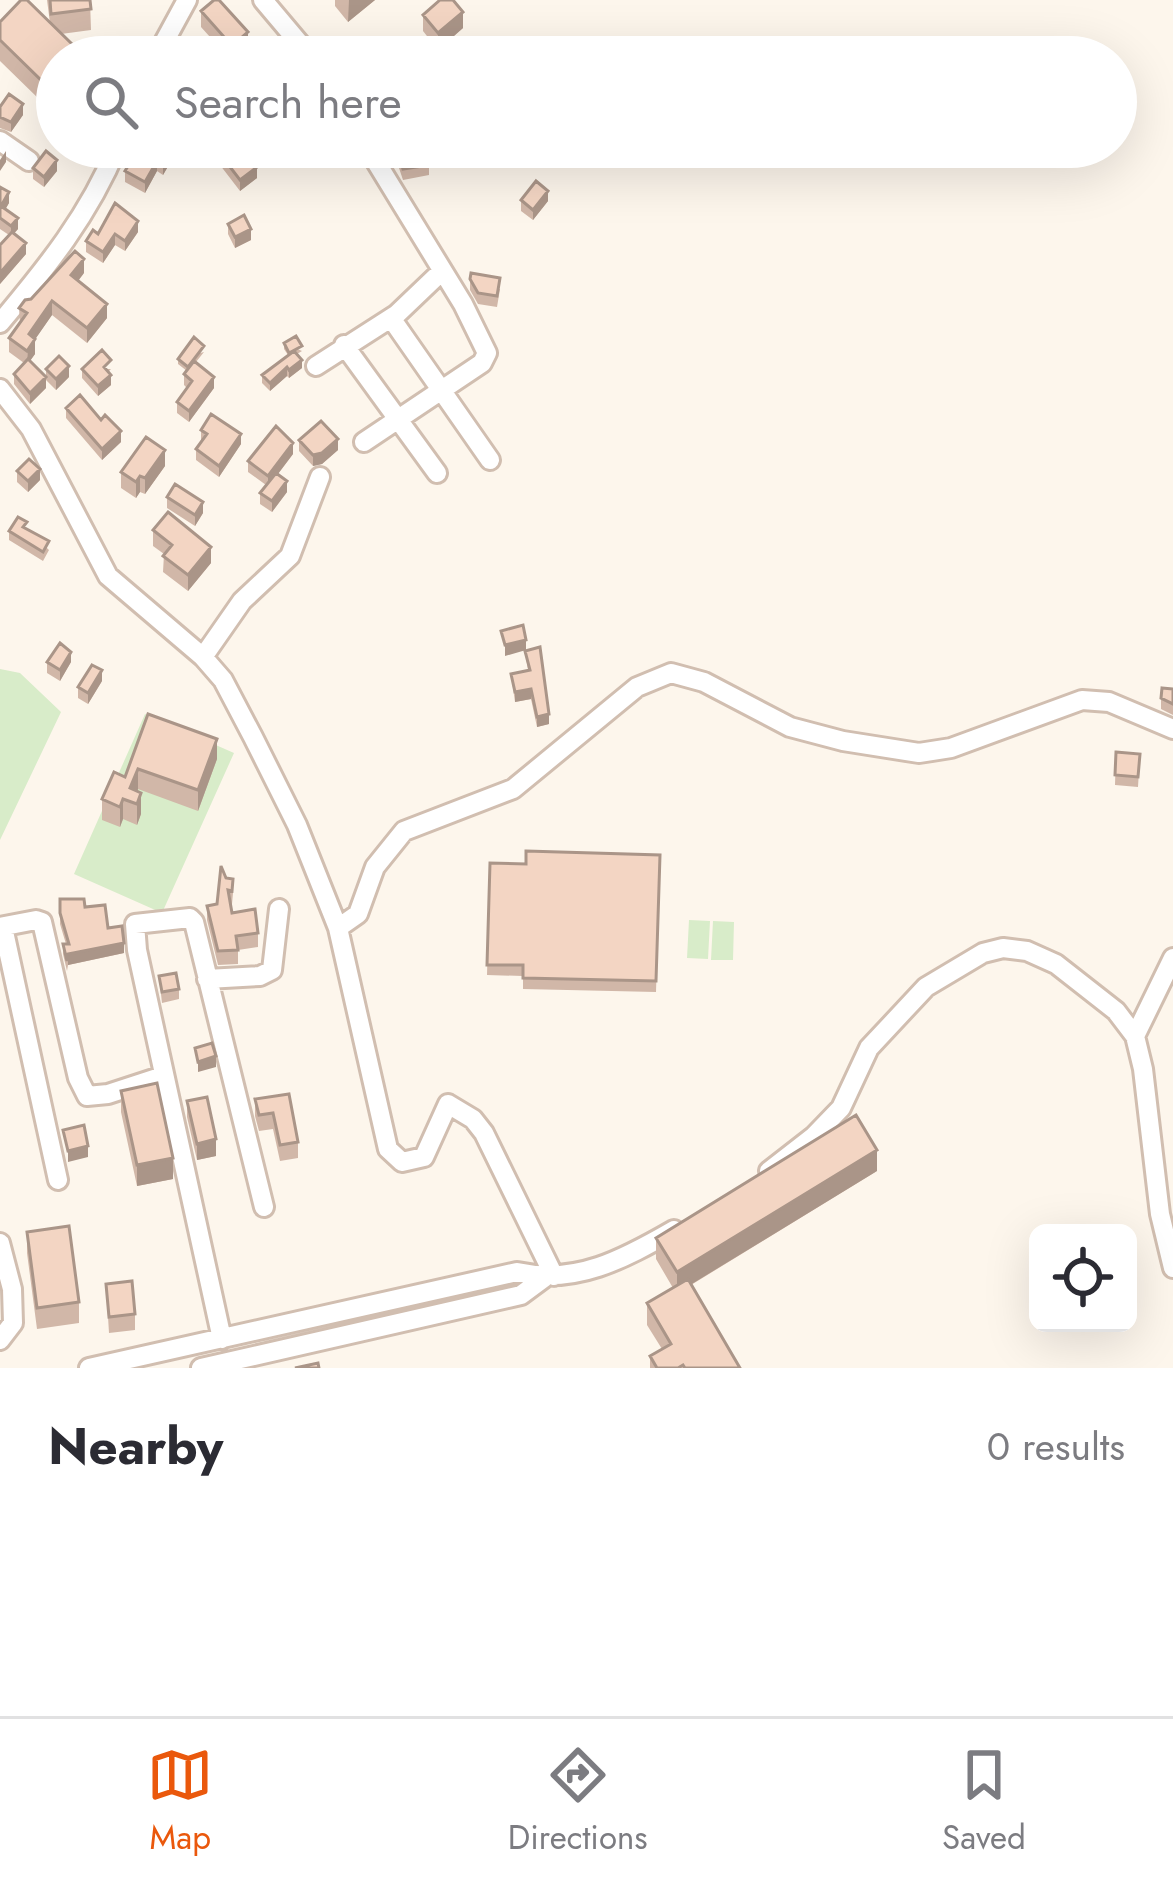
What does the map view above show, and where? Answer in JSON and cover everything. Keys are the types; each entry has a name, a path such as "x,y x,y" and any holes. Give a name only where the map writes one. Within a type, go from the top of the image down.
{"street":[{"path":"167,36 187,0"},
{"path":"263,0 293,36"},
{"path":"0,141 29,160"},
{"path":"0,323 62,250 108,168"},
{"path":"364,442 482,363 487,353 479,332 380,168"},
{"path":"316,366 391,318 442,271"},
{"path":"391,318 490,460"},
{"path":"344,344 437,473"},
{"path":"0,388 32,429 112,582 202,657 229,691 281,791 338,928 388,1149 402,1162 424,1157 448,1105 473,1119 484,1133 549,1277"},
{"path":"202,657 242,601 290,556 320,477"},
{"path":"338,928 358,914 375,867 404,831 513,789 638,687 671,673 704,682 790,727 843,742 920,753 951,748 1082,700 1108,702 1173,729"},
{"path":"207,979 260,976 272,970 280,909"},
{"path":"223,1339 133,926 193,919 264,1207"},
{"path":"58,1180 2,927 42,922 78,1078 87,1096 164,1076"},
{"path":"754,1183 841,1108 869,1048 904,1007 945,973 983,952 1011,947 1040,955 1116,1011 1135,1036 1160,1214 1173,1268"},
{"path":"1135,1036 1173,958"},
{"path":"89,1368 517,1272 572,1276 616,1262 699,1216"},
{"path":"0,1243 12,1289 14,1323 0,1340"},
{"path":"201,1368 521,1295 549,1277"}],"green space":[{"path":"0,669 20,673 61,712 0,840"},
{"path":"145,714 234,753 162,913 74,874"},
{"path":"689,920 710,921 708,959 687,958"},
{"path":"713,921 734,922 733,960 711,960"}],"building":[{"path":"21,0 27,0 64,36 36,36 36,75 0,40 0,22"},
{"path":"50,0 90,0 91,9 51,14"},
{"path":"219,0 248,32 223,36 201,11"},
{"path":"440,0 453,0 463,12 438,33 423,15"},
{"path":"9,94 23,104 11,122 0,117 0,107"},
{"path":"127,168 153,168 145,182"},
{"path":"231,168 256,168 240,180"},
{"path":"536,181 548,191 533,210 521,200"},
{"path":"0,187 9,192 1,206 18,218 11,226 0,218"},
{"path":"115,203 138,221 125,241 115,234 103,252 86,241 93,230 98,234"},
{"path":"244,215 251,229 235,237 228,224"},
{"path":"12,232 26,243 0,273 0,245"},
{"path":"75,251 84,259 71,275 107,304 87,328 52,301 29,334 35,339 27,351 9,338 27,313 19,308"},
{"path":"471,273 500,278 497,296 478,293"},
{"path":"296,336 302,346 289,353 284,343"},
{"path":"194,337 204,346 188,367 178,359"},
{"path":"102,350 111,360 104,367 111,375 98,386 82,369"},
{"path":"294,351 302,360 289,370 287,367 270,383 262,375"},
{"path":"59,356 69,366 56,379 46,369"},
{"path":"28,359 46,377 30,393 14,374"},
{"path":"194,361 214,377 189,411 177,402 192,381 184,374"},
{"path":"80,395 101,420 105,415 121,431 102,449 66,408"},
{"path":"211,414 241,434 219,466 196,449 207,434 201,430"},
{"path":"321,421 338,439 313,455 299,440"},
{"path":"276,426 293,443 268,476 248,461"},
{"path":"146,437 165,450 145,478 140,476 136,482 121,472"},
{"path":"29,459 40,469 28,481 17,471"},
{"path":"276,473 287,481 272,501 260,493"},
{"path":"175,484 203,502 195,515 167,497"},
{"path":"168,512 211,547 188,575 163,556 172,545 153,530"},
{"path":"18,517 27,522 23,527 49,541 43,552 9,531"},
{"path":"523,625 526,640 505,645 501,631"},
{"path":"60,643 71,652 60,670 47,662"},
{"path":"540,647 549,714 537,717 531,689 515,692 511,674 530,670 525,651"},
{"path":"92,665 102,670 88,693 78,687"},
{"path":"1162,688 1173,689 1173,704 1161,698"},
{"path":"148,714 217,739 198,790 138,769 130,788 141,793 137,804 123,799 120,807 102,799 114,772 125,777"},
{"path":"1116,752 1140,754 1138,777 1115,775"},
{"path":"526,851 660,855 656,981 523,978 523,965 487,965 490,863 526,864"},
{"path":"221,866 226,878 233,879 232,891 228,890 232,913 255,909 258,933 236,936 238,950 218,951 207,906 217,904"},
{"path":"60,899 84,899 85,907 105,905 108,928 122,926 124,943 68,954 67,961 63,944 69,944"},
{"path":"176,973 179,989 162,992 159,976"},
{"path":"212,1043 216,1056 198,1062 195,1048"},
{"path":"157,1083 173,1158 137,1165 121,1091"},
{"path":"289,1094 298,1142 280,1145 273,1113 259,1115 255,1099"},
{"path":"207,1097 216,1139 197,1144 187,1101"},
{"path":"856,1115 877,1150 677,1272 656,1238"},
{"path":"84,1125 88,1146 68,1151 63,1130"},
{"path":"69,1226 79,1302 37,1308 27,1232"},
{"path":"688,1279 740,1368 657,1368 650,1356 671,1344 647,1303"},
{"path":"132,1281 135,1314 109,1317 106,1284"}]}
